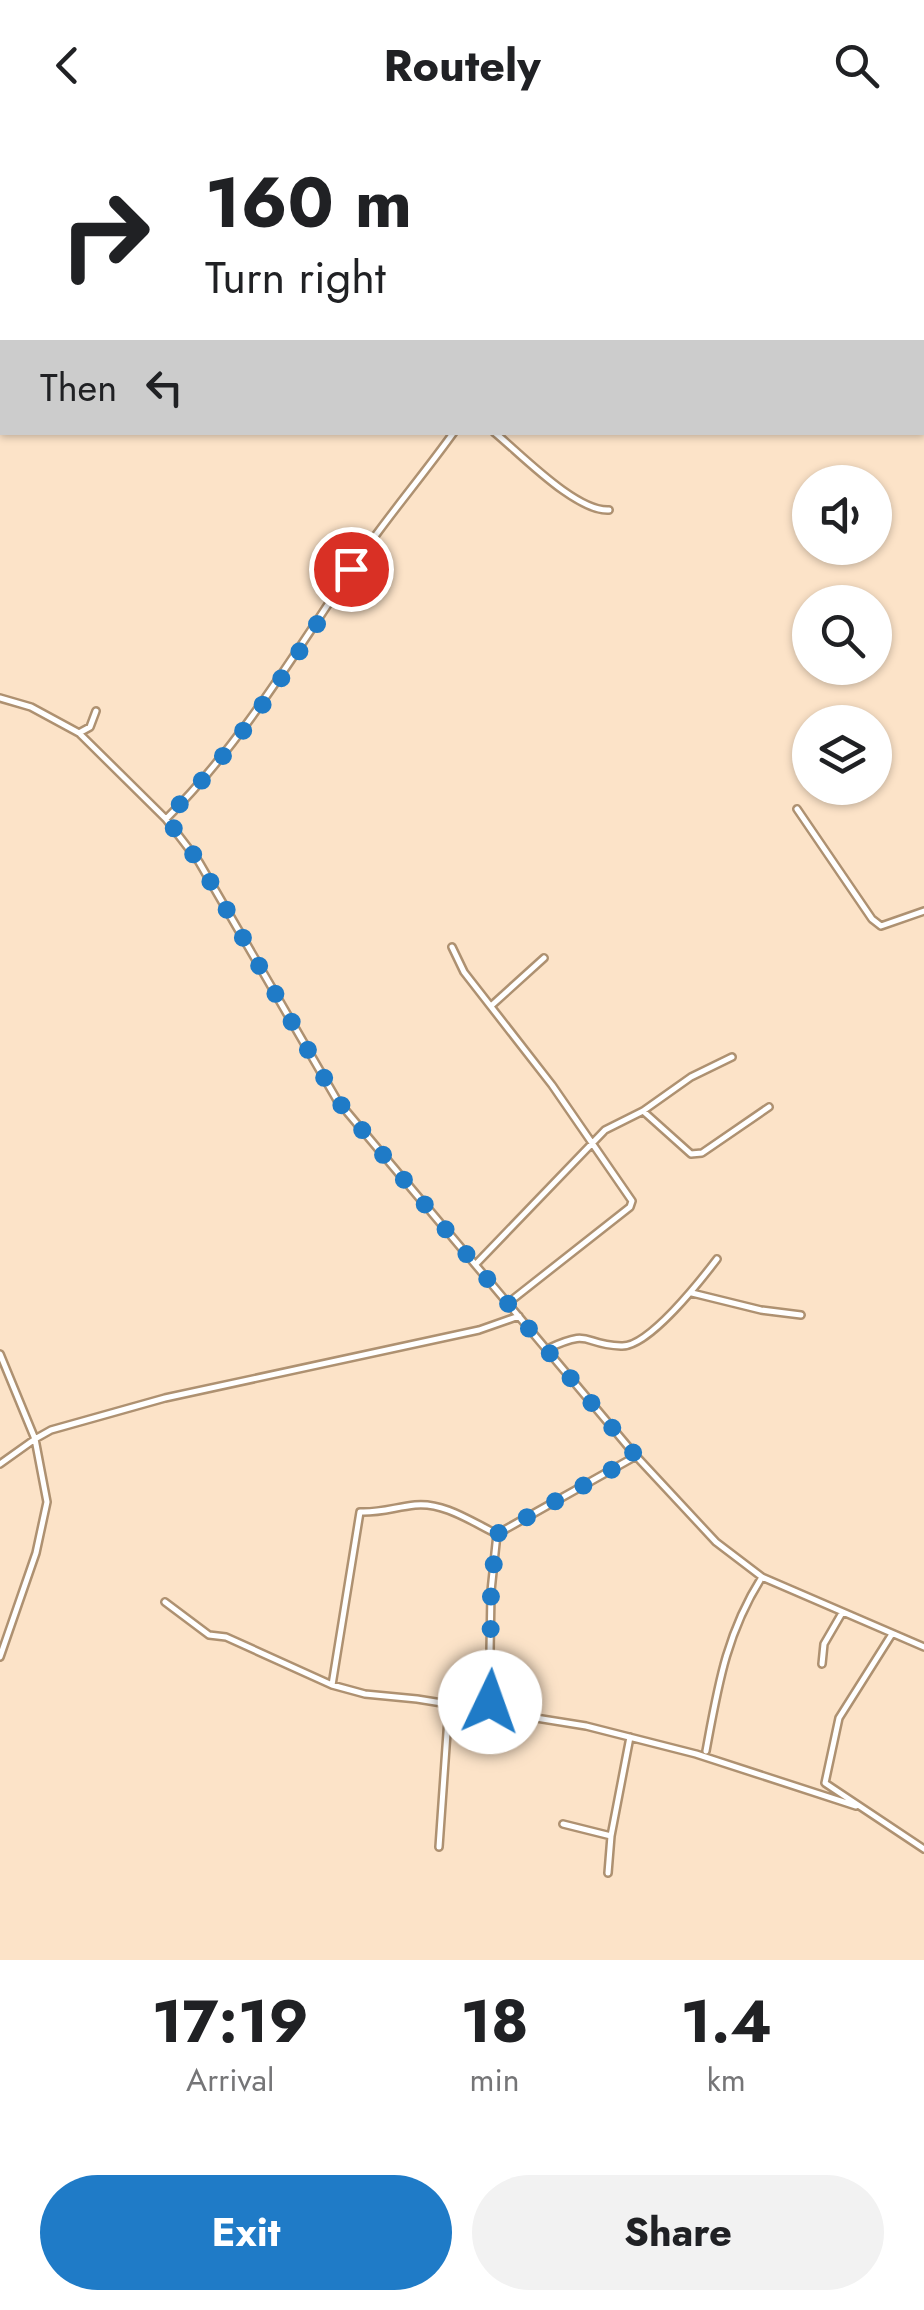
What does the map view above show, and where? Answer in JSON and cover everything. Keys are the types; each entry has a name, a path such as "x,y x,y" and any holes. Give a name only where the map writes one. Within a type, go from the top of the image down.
{"street":[{"path":"166,818 233,744 314,632 361,555 452,435"},
{"path":"498,435 576,500 595,511 609,510"},
{"path":"0,698 31,708 79,732 166,818 199,862 337,1100 636,1456 716,1542 762,1577 924,1647"},
{"path":"79,732 90,727 96,710"},
{"path":"797,809 872,919 881,926 924,912"},
{"path":"452,947 464,972 552,1084 632,1204 508,1303"},
{"path":"491,1006 544,958"},
{"path":"476,1264 605,1130 644,1111 691,1076 732,1057"},
{"path":"644,1111 691,1154 702,1153 769,1107"},
{"path":"547,1348 578,1335 619,1346 634,1345 691,1293 717,1258"},
{"path":"691,1293 760,1310 802,1314"},
{"path":"0,1464 50,1430 165,1398 478,1330 519,1316"},
{"path":"0,1354 35,1439 47,1502 36,1553 0,1657"},
{"path":"497,1534 636,1456"},
{"path":"332,1685 360,1512 386,1513 428,1505 453,1512 497,1534"},
{"path":"488,1712 497,1534"},
{"path":"706,1752 722,1665 739,1614 762,1577"},
{"path":"166,1602 209,1635 226,1637 332,1685 365,1694 449,1704 630,1737 856,1806"},
{"path":"822,1664 824,1644 842,1613"},
{"path":"892,1634 838,1718 825,1779 828,1787 924,1850"},
{"path":"439,1847 449,1704"},
{"path":"608,1873 630,1737"},
{"path":"563,1824 611,1836"}],"route":[{"path":"351,569 314,632 233,744 192,794 166,818 224,902 337,1100 636,1456 497,1534 491,1590 490,1702"}]}
